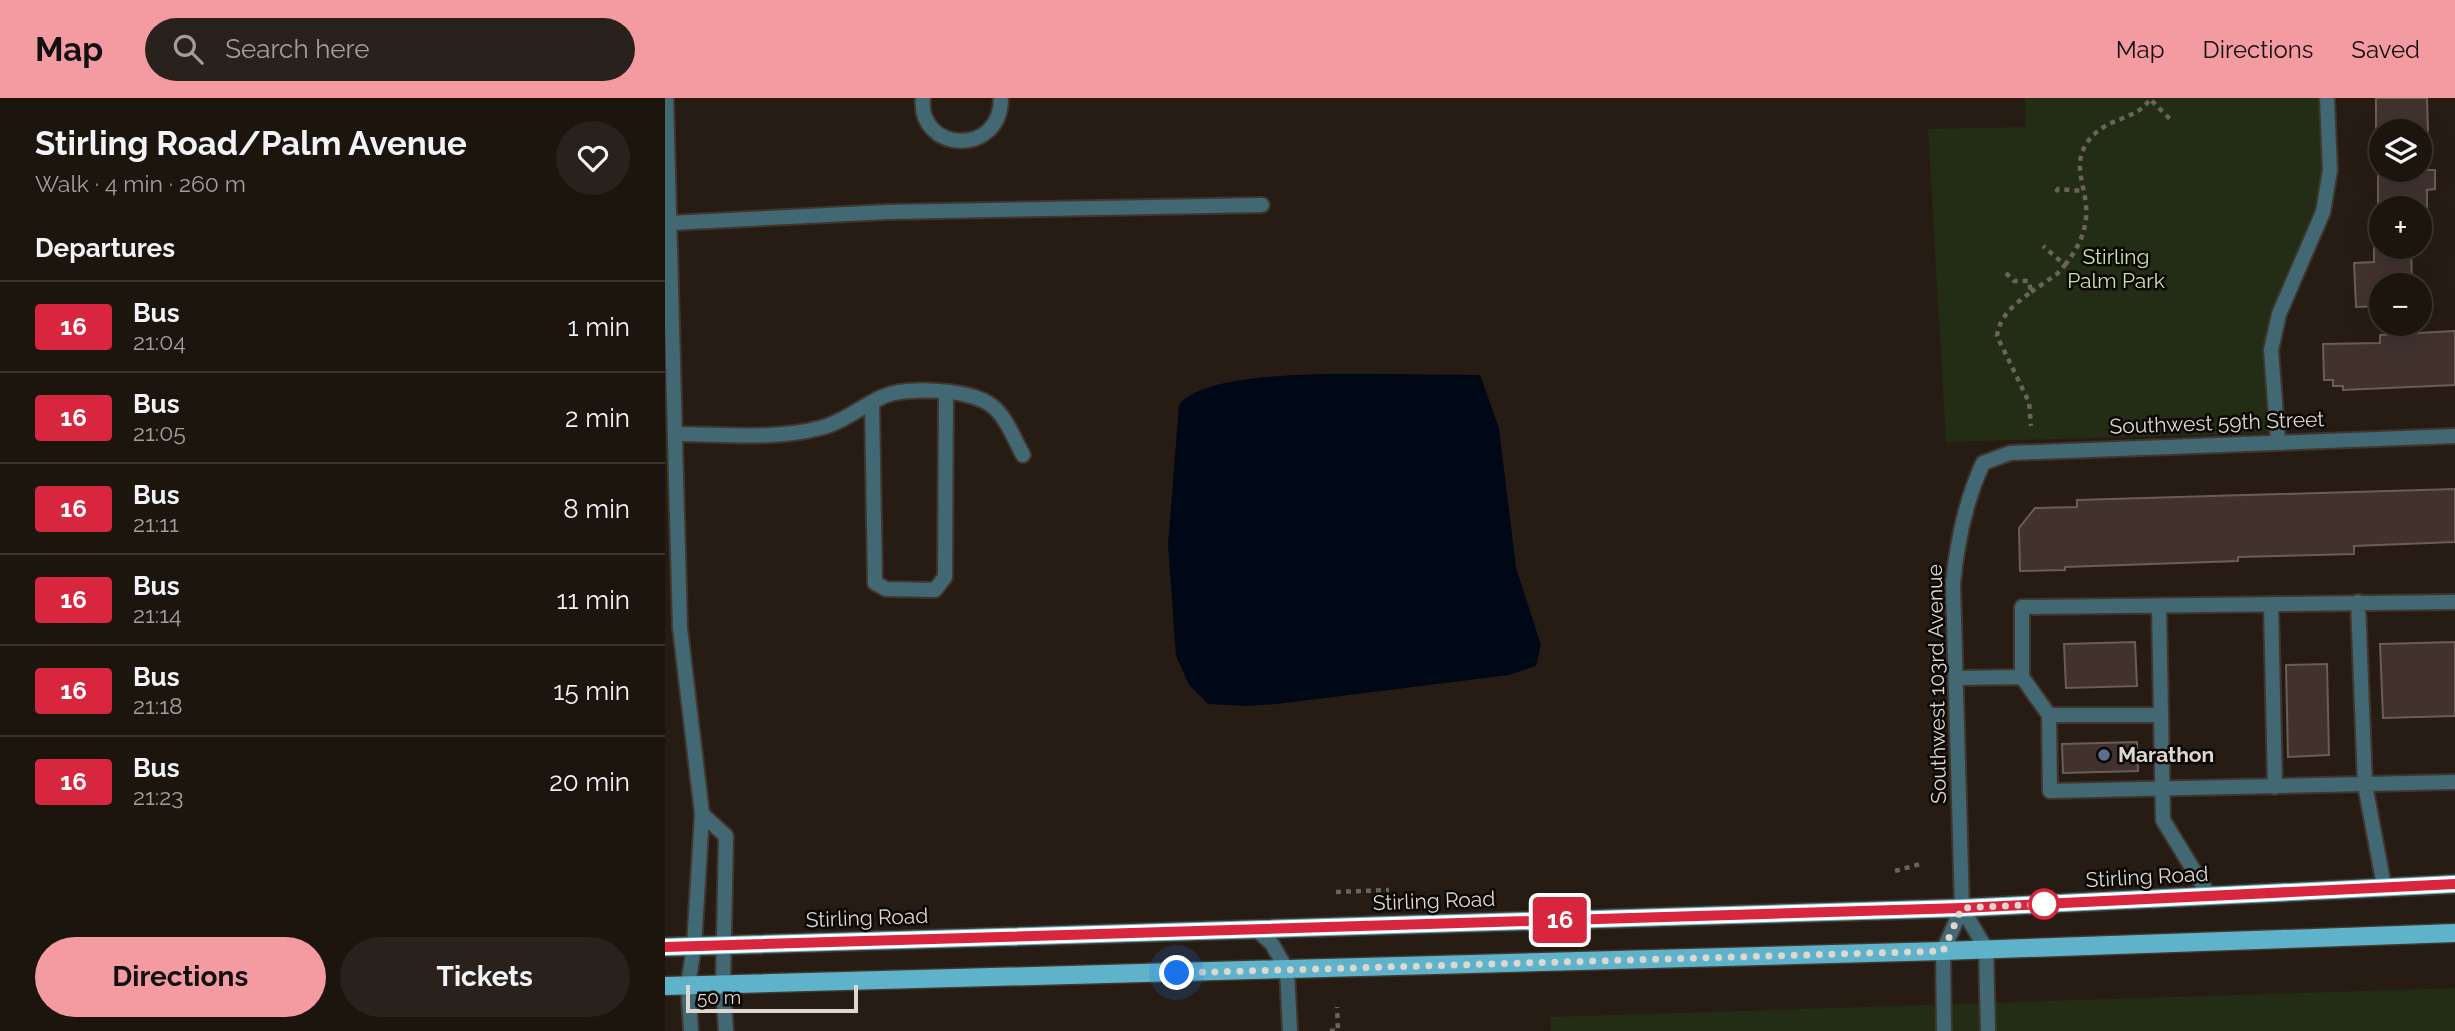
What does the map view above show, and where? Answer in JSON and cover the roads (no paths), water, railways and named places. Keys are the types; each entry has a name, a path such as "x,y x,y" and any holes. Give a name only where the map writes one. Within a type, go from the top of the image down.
{"main road":[{"name":"Stirling Road","path":"665,947 1962,908 2455,884"},
{"path":"665,986 1943,951 2455,933"}],"street":[{"path":"666,98 670,223 670,415 676,434 680,628 702,814 694,947 688,985 691,1031"},
{"path":"923,98 925,116 931,127 952,140 966,142 989,131 997,121 1002,108 1002,98"},
{"path":"2278,441 2271,350 2279,314 2323,212 2330,170 2327,98"},
{"path":"670,223 888,212 1262,205"},
{"path":"676,434 793,434 823,428 872,402 901,391 946,392 979,399 992,405 1023,454"},
{"path":"872,402 875,583 886,589 935,590 945,577 946,392"},
{"name":"Southwest 59th Street","path":"1983,463 2010,453 2455,436"},
{"name":"Southwest 103rd Avenue","path":"1962,908 1954,584 1957,543 1971,489 1983,463"},
{"path":"2358,602 2365,785 2384,886"},
{"path":"2455,602 2022,607 2022,677 2049,715 2050,791 2455,782"},
{"path":"2271,604 2275,787"},
{"path":"2159,606 2163,820 2210,897"},
{"path":"1956,678 2022,677"},
{"path":"2049,715 2161,715"},
{"path":"702,814 726,836 723,985 726,1031"},
{"path":"1962,908 1986,948 1988,1031"},
{"path":"1944,1031 1943,951 1962,908"},
{"path":"1256,929 1272,944 1287,970 1290,1031"}],"water":[{"path":"1313,374 1480,375 1499,428 1516,568 1541,645 1536,666 1509,675 1277,704 1208,704 1189,685 1176,656 1168,545 1179,405 1194,393 1247,379"}],"place":[{"name":"Marathon","path":"2104,755"}],"park label":[{"name":"Stirling Palm Park","path":"2116,269"}]}
